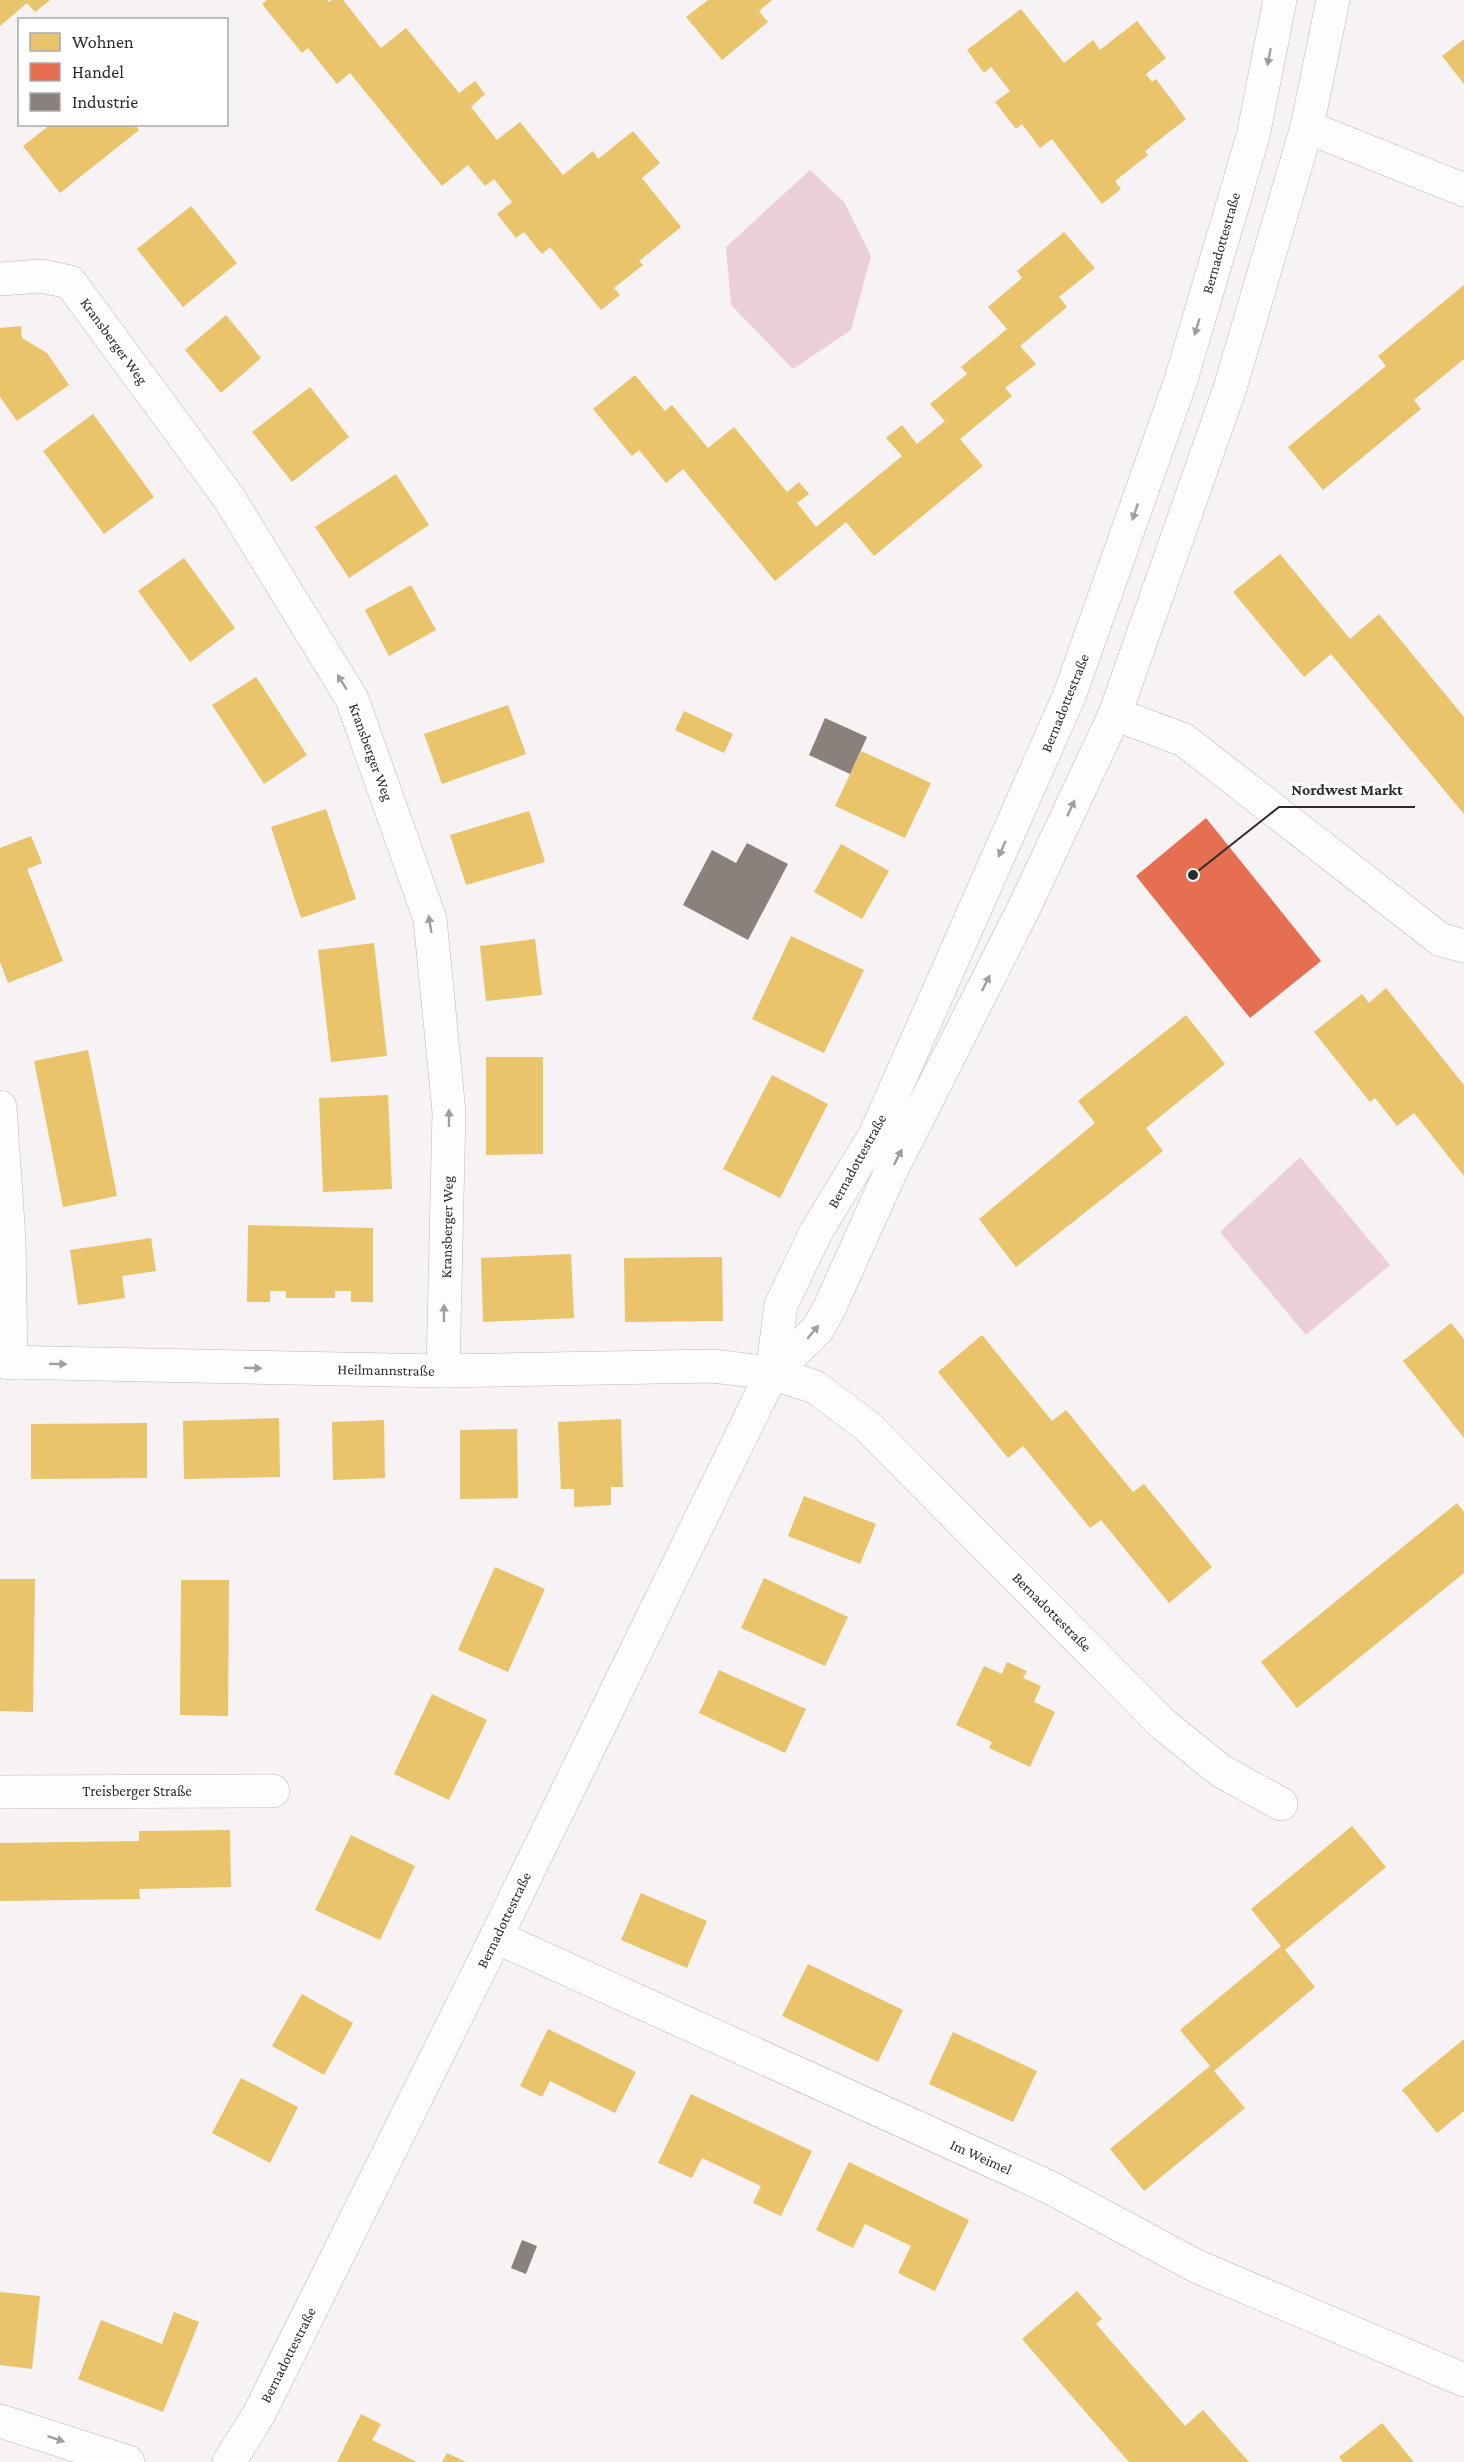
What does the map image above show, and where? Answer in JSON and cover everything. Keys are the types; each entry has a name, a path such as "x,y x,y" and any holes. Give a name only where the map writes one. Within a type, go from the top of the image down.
{"street":[{"name":"Bernadottestraße","path":"229,2462 259,2414 772,1374 781,1305 816,1232 875,1135 1071,694 1180,383 1253,136 1280,0"},
{"name":"Bernadottestraße","path":"772,1374 817,1330 829,1309 887,1180 1024,908 1115,714 1230,388 1307,127 1333,0"},
{"path":"1307,127 1464,190"},
{"name":"Kransberger Weg","path":"0,279 41,276 70,282 230,498 352,699 430,919 449,1112 443,1371"},
{"path":"1115,714 1184,740 1441,940 1464,946"},
{"path":"0,1107 9,1239 5,1362"},
{"name":"Heilmannstraße","path":"5,1362 443,1371 713,1366 772,1374"},
{"name":"Bernadottestraße","path":"772,1374 815,1387 867,1426 1164,1725 1221,1771 1281,1804"},
{"name":"Treisberger Straße","path":"0,1791 273,1791"},
{"name":"Im Weimel","path":"496,1937 1049,2187 1196,2266 1464,2380"},
{"path":"0,2421 128,2462"}],"shaded area":[{"path":"810,170 844,202 871,256 851,330 793,369 731,305 726,247"},
{"path":"1300,1157 1390,1265 1306,1335 1220,1232"}],"building: Wohnen":[{"path":"0,0 50,0 35,12 27,3 0,26"},
{"path":"267,0 327,0 329,2 343,0 381,48 406,28 459,93 475,81 485,94 471,107 497,140 520,122 563,175 593,151 598,159 633,131 660,163 642,178 681,227 639,261 643,265 614,288 620,295 601,310 550,247 542,254 524,232 516,238 497,214 512,202 494,179 485,186 468,165 442,186 350,73 337,84 308,48 302,53 262,4"},
{"path":"708,0 772,0 759,11 768,22 722,60 686,17"},
{"path":"1021,9 1064,63 1093,40 1100,50 1137,21 1166,58 1146,74 1152,82 1156,79 1186,119 1145,151 1148,155 1115,181 1121,189 1102,204 1052,139 1040,148 1022,124 1016,129 995,102 1010,91 991,67 984,73 967,50"},
{"path":"1464,39 1464,84 1442,56"},
{"path":"48,126 136,126 139,130 60,193 23,146"},
{"path":"191,206 237,263 183,307 137,249"},
{"path":"1064,232 1095,268 1059,297 1067,307 1020,346 1036,364 1005,388 1012,396 960,439 983,466 874,556 846,522 775,581 683,469 666,483 639,450 632,456 593,409 635,375 665,411 672,405 708,448 734,427 787,492 799,482 809,494 797,503 816,527 902,456 886,438 902,425 917,444 945,421 930,404 967,374 961,367 1007,329 988,307 1022,278 1017,271"},
{"path":"1464,285 1464,359 1414,400 1421,409 1323,490 1288,447 1386,366 1378,356"},
{"path":"226,315 261,358 221,393 185,350"},
{"path":"21,326 22,338 47,353 69,385 17,421 0,397 0,328"},
{"path":"310,387 349,437 292,482 252,432"},
{"path":"93,414 154,497 104,534 43,451"},
{"path":"396,474 429,525 349,578 315,527"},
{"path":"1280,554 1350,639 1379,614 1464,717 1464,814 1331,654 1304,677 1233,592"},
{"path":"184,558 235,628 190,662 138,591"},
{"path":"411,585 436,630 389,656 365,610"},
{"path":"256,677 307,755 264,784 212,705"},
{"path":"508,705 526,754 442,784 424,734"},
{"path":"684,711 733,734 724,753 675,730"},
{"path":"861,751 931,783 905,838 835,806"},
{"path":"326,809 356,899 301,918 271,827"},
{"path":"529,811 545,862 466,885 450,835"},
{"path":"31,836 42,863 27,869 63,961 8,983 0,962 0,848"},
{"path":"841,844 889,871 862,919 814,892"},
{"path":"791,936 864,970 824,1053 752,1019"},
{"path":"535,939 542,995 486,1001 480,946"},
{"path":"374,943 387,1056 331,1062 318,950"},
{"path":"1386,988 1464,1085 1464,1176 1414,1113 1397,1126 1375,1098 1370,1102 1314,1032 1362,994 1369,1003"},
{"path":"1186,1015 1225,1064 1146,1128 1163,1151 1016,1267 979,1219 1095,1123 1078,1101"},
{"path":"88,1050 117,1196 63,1207 34,1061"},
{"path":"486,1057 543,1057 543,1154 486,1155"},
{"path":"772,1075 828,1104 780,1198 723,1169"},
{"path":"388,1095 392,1189 323,1192 319,1098"},
{"path":"248,1225 373,1228 373,1302 351,1302 351,1291 335,1291 335,1298 286,1298 286,1291 270,1291 270,1302 247,1302"},
{"path":"151,1238 156,1271 122,1276 125,1298 78,1305 70,1250"},
{"path":"571,1254 574,1318 483,1322 481,1258"},
{"path":"722,1257 723,1321 625,1322 624,1258"},
{"path":"1451,1323 1464,1339 1464,1438 1403,1361"},
{"path":"982,1335 1052,1421 1066,1410 1133,1492 1144,1484 1212,1567 1169,1603 1101,1520 1090,1528 1023,1446 1008,1458 938,1372"},
{"path":"279,1418 280,1477 184,1479 183,1421"},
{"path":"621,1419 623,1487 611,1487 611,1505 574,1507 574,1489 561,1489 558,1422"},
{"path":"384,1420 385,1478 333,1480 332,1422"},
{"path":"147,1423 147,1478 31,1479 31,1424"},
{"path":"517,1429 518,1498 460,1499 460,1430"},
{"path":"804,1496 876,1524 860,1564 788,1536"},
{"path":"1457,1503 1464,1512 1464,1573 1297,1708 1261,1662"},
{"path":"495,1567 545,1589 508,1672 458,1650"},
{"path":"764,1578 848,1617 825,1666 741,1628"},
{"path":"0,1579 35,1579 33,1712 0,1711"},
{"path":"181,1580 229,1580 228,1716 180,1715"},
{"path":"1007,1662 1027,1671 1023,1678 1041,1686 1034,1702 1055,1712 1030,1767 989,1748 992,1742 956,1725 984,1666 1002,1674"},
{"path":"719,1670 806,1709 785,1753 699,1713"},
{"path":"432,1694 487,1720 449,1800 394,1774"},
{"path":"1352,1826 1386,1867 1285,1950 1315,1987 1214,2071 1245,2108 1144,2191 1110,2149 1210,2066 1180,2030 1281,1946 1251,1909"},
{"path":"230,1830 231,1887 139,1889 140,1899 0,1901 0,1843 139,1841 139,1831"},
{"path":"351,1835 415,1866 380,1940 315,1910"},
{"path":"641,1893 707,1921 687,1968 621,1940"},
{"path":"808,1964 903,2010 878,2062 782,2016"},
{"path":"302,1994 353,2023 324,2075 272,2046"},
{"path":"548,2029 636,2072 615,2113 550,2081 542,2097 520,2086"},
{"path":"953,2032 1037,2071 1013,2122 929,2084"},
{"path":"1464,2039 1464,2111 1437,2133 1402,2090"},
{"path":"241,2078 298,2107 270,2163 212,2133"},
{"path":"691,2094 812,2151 781,2216 753,2203 761,2186 702,2158 692,2178 658,2163"},
{"path":"849,2162 969,2220 935,2291 898,2273 911,2246 865,2224 853,2248 816,2230"},
{"path":"1077,2291 1102,2319 1096,2324 1185,2426 1203,2410 1249,2462 1129,2462 1022,2339"},
{"path":"0,2292 40,2296 32,2369 0,2365"},
{"path":"174,2312 199,2322 163,2412 78,2379 101,2320 162,2344"},
{"path":"361,2414 381,2424 372,2440 417,2462 337,2462"},
{"path":"1382,2423 1414,2462 1343,2462 1339,2457"},
{"path":"447,2453 466,2462 442,2462"}],"building: Handel":[{"path":"1206,818 1321,961 1250,1018 1136,876"}],"building: Industrie":[{"path":"825,718 867,737 850,774 809,755"},
{"path":"747,843 788,864 748,940 683,905 712,850 736,863"},
{"path":"522,2240 537,2246 526,2274 511,2268"}],"place":[{"name":"Nordwest Markt","path":"1193,875"}]}
